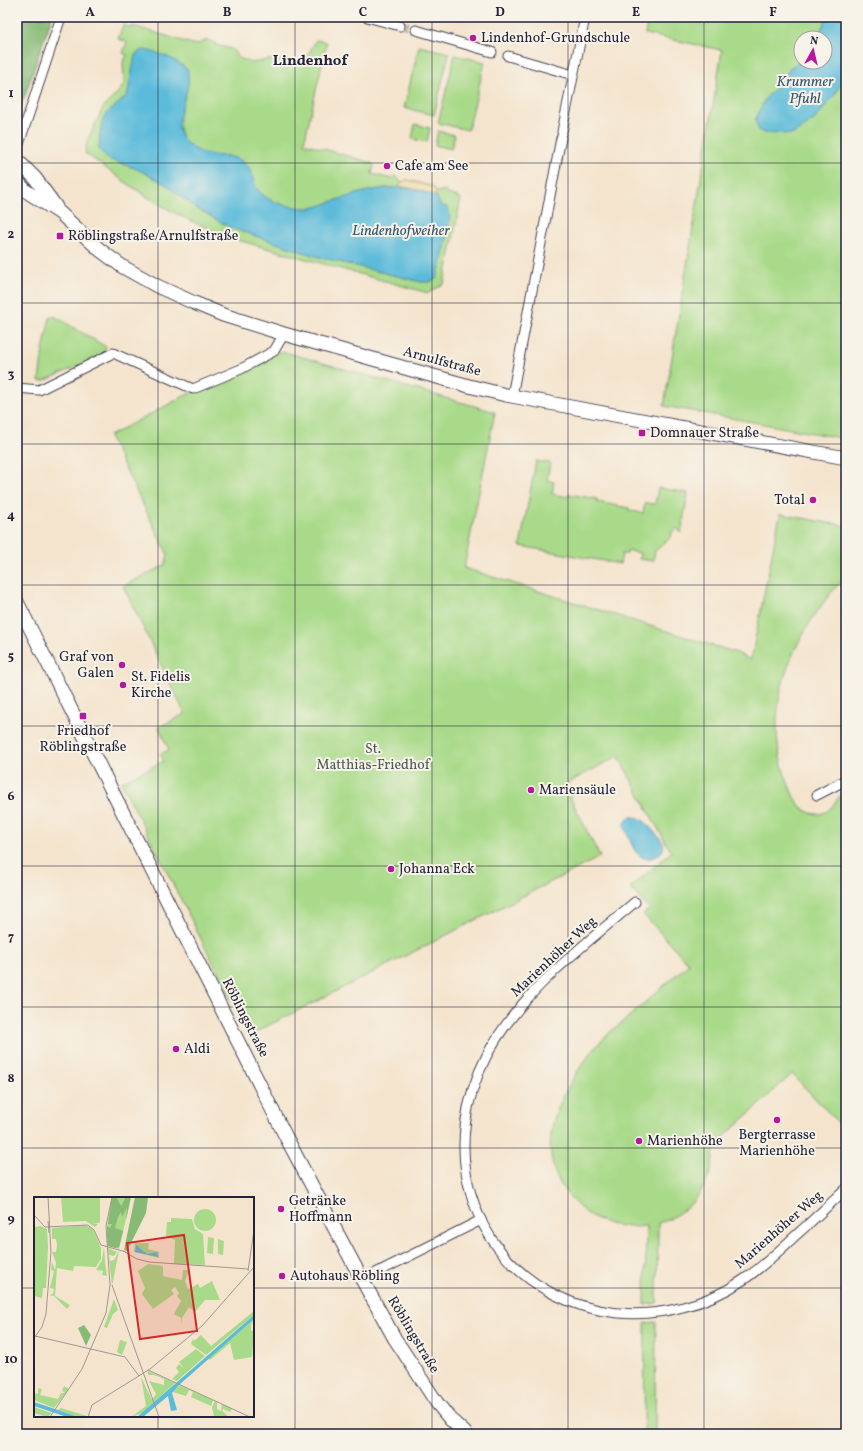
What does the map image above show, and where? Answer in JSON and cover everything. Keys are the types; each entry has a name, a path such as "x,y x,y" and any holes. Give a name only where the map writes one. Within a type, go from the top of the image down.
{"main road":[{"name":"Arnulfstraße","path":"17,160 35,178 60,213"},
{"name":"Arnulfstraße","path":"17,181 26,191 60,213 100,250 124,267 157,286 223,315 284,334 469,386 512,396 846,458"},
{"name":"Röblingstraße","path":"17,602 286,1137 362,1280 395,1339 437,1403 450,1419 466,1434"}],"street":[{"path":"17,150 61,17"},
{"path":"367,17 400,26"},
{"path":"512,396 585,17"},
{"path":"416,30 492,52"},
{"path":"508,56 573,75"},
{"path":"17,388 39,390 113,353 192,389 241,369 274,351 284,334"},
{"path":"817,795 846,780"},
{"name":"Marienhöher Weg","path":"635,902 544,981 527,998 505,1025 486,1056 471,1093 464,1135 467,1177 470,1194 481,1220 497,1246 512,1264 528,1278 550,1293 562,1299 593,1310 622,1314 652,1313 697,1303 716,1296 742,1282 766,1263 846,1189"},
{"path":"362,1280 481,1220"}],"green space":[{"path":"17,17 52,17 24,98 17,112"},
{"path":"648,17 827,17 821,30 793,30 793,66 780,83 834,96 846,74 846,439 664,406 722,50 645,34"},
{"path":"123,25 132,28 133,26 196,45 207,40 216,43 215,45 232,49 239,58 252,63 272,59 304,62 316,40 327,42 304,143 372,163 374,165 372,174 392,179 395,176 402,182 407,180 433,187 436,192 445,190 447,194 461,198 444,284 428,293 234,239 175,213 129,184 85,153 87,141 103,108 124,84 123,62 127,55 123,53 127,42 118,39"},
{"path":"419,46 449,53 434,115 404,108"},
{"path":"455,55 485,62 468,130 438,123"},
{"path":"415,124 430,128 427,142 412,139"},
{"path":"438,131 455,135 451,149 435,145"},
{"path":"54,316 106,347 103,355 44,381 39,381 43,350 50,317"},
{"name":"St. Matthias-Friedhof","path":"277,352 288,353 495,412 464,568 737,653 751,660 780,514 846,526 846,576 828,596 812,618 799,642 788,666 781,692 777,718 778,745 784,772 796,801 802,808 814,814 823,813 830,809 846,790 846,1131 792,1074 715,1145 711,1171 706,1183 696,1199 685,1209 668,1220 658,1223 657,1303 645,1305 646,1226 635,1227 613,1225 593,1217 584,1211 568,1195 559,1182 552,1159 550,1143 553,1123 563,1096 578,1070 587,1058 607,1035 689,964 643,914 649,909 630,888 671,852 618,756 564,785 600,857 250,1035 121,782 164,761 160,754 169,750 159,727 185,714 123,586 165,565 168,555 109,436 190,393 240,374"},
{"path":"536,461 550,463 547,480 554,482 552,494 568,497 569,494 597,499 597,502 629,508 629,511 643,513 645,503 655,504 658,488 688,493 681,533 677,528 671,533 672,536 655,551 653,561 639,559 640,553 628,551 627,554 622,554 620,564 520,546"},
{"path":"656,1322 655,1434 644,1434 645,1323"}],"sand":[{"path":"407,180 433,187 436,192 436,196 399,186 402,182"}],"water":[{"name":"Krummer Pfuhl","path":"827,17 846,17 846,74 834,96 815,119 794,134 765,133 759,131 755,120 765,99 780,83 791,67 793,66 793,70 833,70 833,30 821,30"},
{"name":"Lindenhofweiher","path":"144,50 168,57 188,70 188,85 179,123 179,131 183,139 190,146 206,154 232,157 242,161 249,167 258,190 272,201 303,208 311,208 362,192 387,188 412,189 437,197 440,205 447,207 450,215 447,239 437,278 430,282 421,282 315,256 231,228 196,208 165,184 137,169 108,159 99,149 102,122 107,113 127,96 135,55"},
{"path":"630,817 636,817 643,820 660,838 663,843 663,847 660,854 652,858 643,858 637,853 632,846 624,825"}],"tunnel":[{"path":"400,26 416,30"}],"place":[{"name":"Lindenhof-Grundschule","path":"473,38"},
{"name":"Cafe am See","path":"387,166"},
{"name":"Röblingstraße/Arnulfstraße","path":"60,236"},
{"name":"Domnauer Straße","path":"642,433"},
{"name":"Total","path":"813,500"},
{"name":"Graf von Galen","path":"122,665"},
{"name":"St. Fidelis Kirche","path":"123,685"},
{"name":"Friedhof Röblingstraße","path":"83,716"},
{"name":"Mariensäule","path":"531,790"},
{"name":"Johanna Eck","path":"391,869"},
{"name":"Aldi","path":"176,1049"},
{"name":"Bergterrasse Marienhöhe","path":"777,1120"},
{"name":"Marienhöhe","path":"639,1141"},
{"name":"Getränke Hoffmann","path":"281,1209"},
{"name":"Autohaus Röbling","path":"282,1276"}],"district":[{"name":"Lindenhof","path":"310,61"}]}
